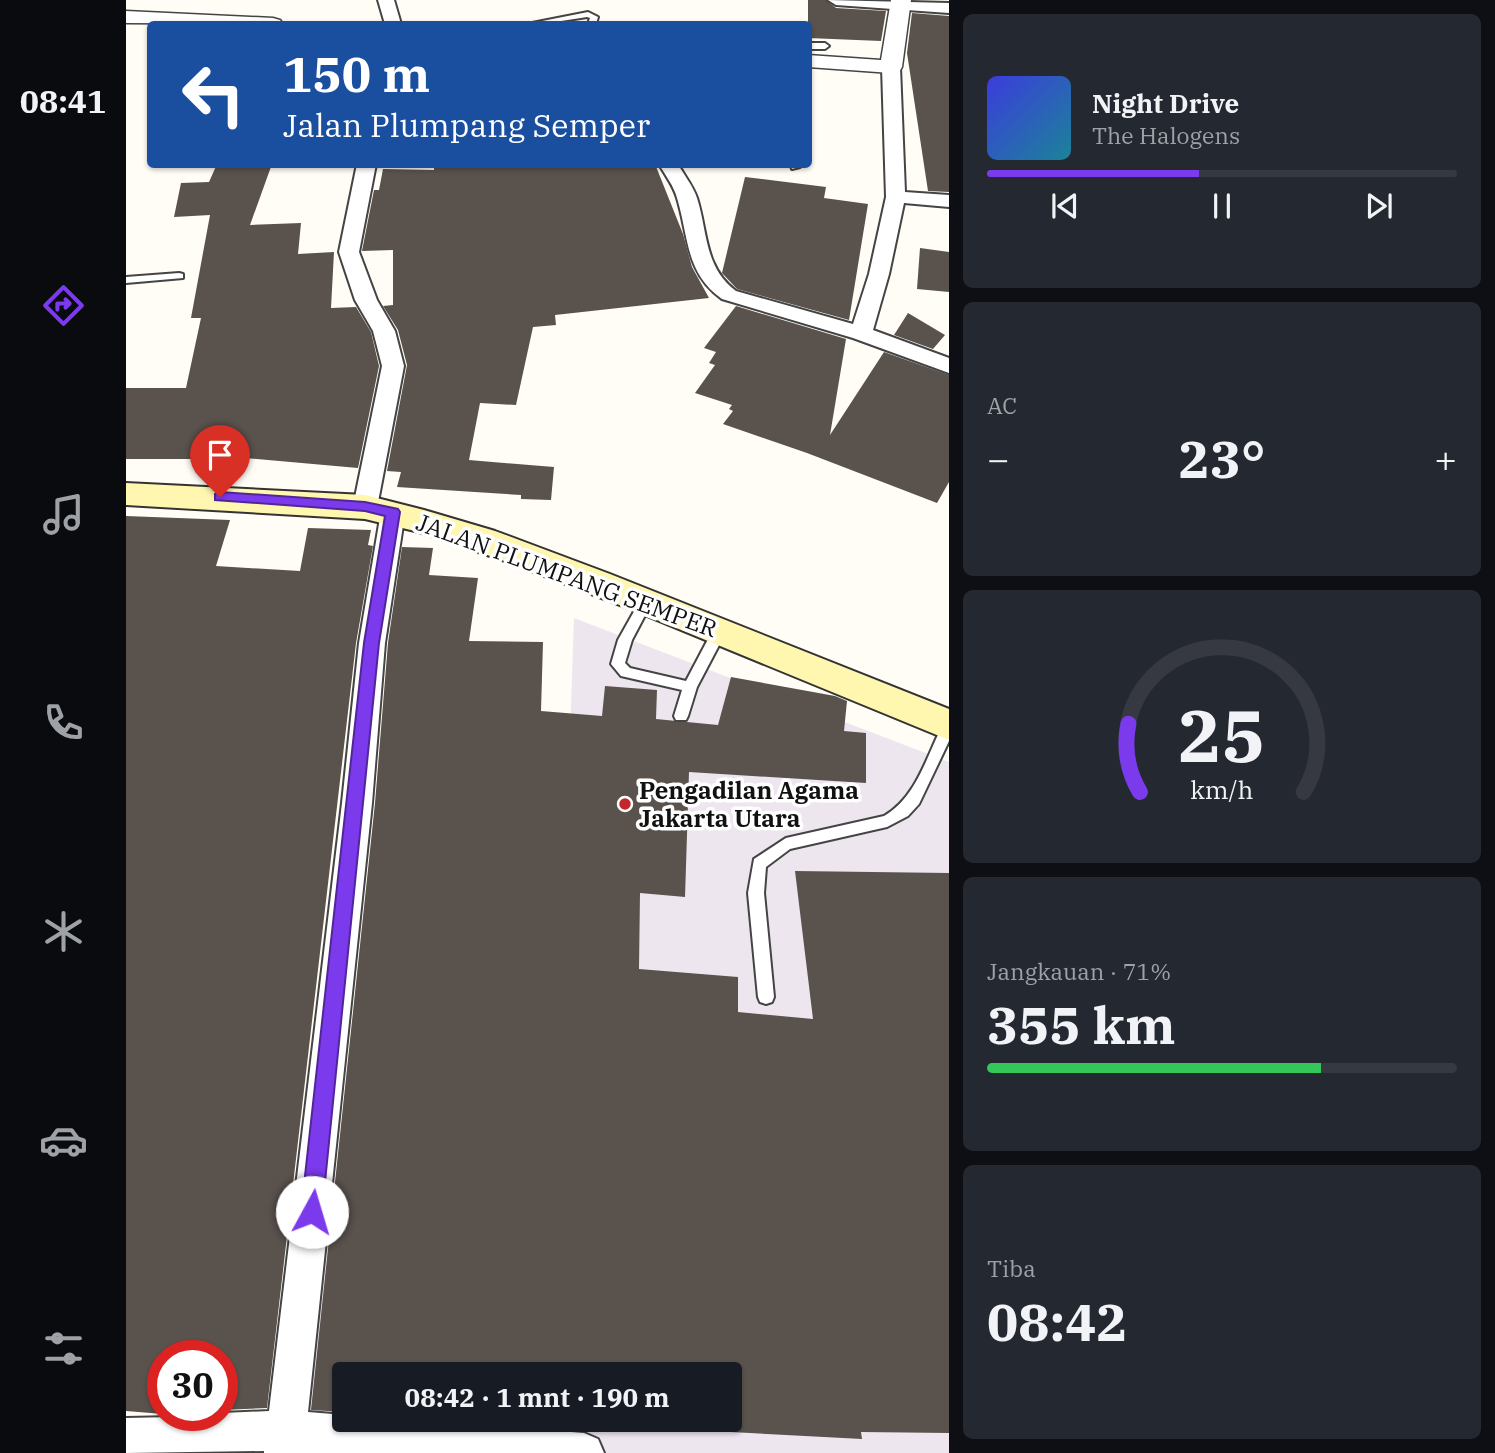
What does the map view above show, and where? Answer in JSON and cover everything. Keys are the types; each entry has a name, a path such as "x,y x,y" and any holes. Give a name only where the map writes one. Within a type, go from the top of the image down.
{"main road":[{"name":"JALAN PLUMPANG SEMPER","path":"126,494 379,510 476,537 720,630 949,725"}],"street":[{"path":"386,0 392,21"},
{"path":"835,0 900,2 949,8"},
{"path":"861,333 879,274 896,197 891,67 900,2"},
{"path":"126,17 210,21"},
{"path":"812,61 891,67"},
{"path":"286,1442 355,817 372,643 379,510 393,366 384,331 366,300 349,252 366,168"},
{"path":"670,168 686,195 691,229 710,282 719,290 861,333 949,366"},
{"path":"896,197 949,201"},
{"path":"126,1438 584,1453"}],"lane":[{"path":"550,21 588,15 594,17 593,21"},
{"path":"812,46 825,47"},
{"path":"126,280 179,276"},
{"path":"646,602 625,640 618,664 626,672 690,687"},
{"path":"681,716 690,687 720,630"},
{"path":"766,997 756,892 759,864 786,844 887,821 903,812 914,800 949,725"}],"shaded area":[{"path":"574,618 949,762 949,1453 523,1453 278,1438 311,1205 567,1224 562,967"}],"building":[{"path":"808,0 826,0 836,8 886,11 881,41 812,38 812,21 808,21"},
{"path":"912,13 949,16 949,192 928,191 907,53"},
{"path":"215,168 271,168 250,225 301,223 298,254 334,252 331,308 356,307 371,332 379,366 358,468 210,455 209,459 126,459 126,388 186,388 201,318 191,318 210,215 174,217 181,183 209,182"},
{"path":"657,168 683,234 692,267 709,298 555,315 556,325 533,327 516,405 480,403 469,460 554,467 551,500 521,499 521,495 397,487 401,472 387,471 407,365 398,330 383,306 393,305 393,250 362,251 374,190 379,190 383,169"},
{"path":"745,177 826,187 824,198 868,204 849,320 737,289 722,273"},
{"path":"920,248 949,252 949,292 917,289"},
{"path":"736,306 846,339 830,435 884,352 949,375 949,482 937,503 723,424 733,411 729,409 732,405 695,393 715,365 709,363 716,352 704,348"},
{"path":"908,313 945,335 933,349 894,335"},
{"path":"126,516 230,520 216,566 300,571 308,528 371,530 368,545 373,546 356,643 267,1408 238,1409 238,1340 147,1340 147,1413 126,1411"},
{"path":"402,547 433,548 429,575 478,578 469,641 543,642 541,711 602,716 605,686 657,690 656,719 718,725 731,677 835,696 847,701 844,731 866,733 866,783 689,772 685,897 640,893 639,969 738,977 738,1012 813,1019 795,871 949,873 949,1433 861,1432 862,1439 729,1432 742,1432 742,1362 332,1362 332,1411 311,1410 375,803 388,643"}],"place":[{"name":"Pengadilan Agama Jakarta Utara","path":"625,804"}],"route":[{"path":"220,497 365,507 393,512 372,643 312,1212"}]}
